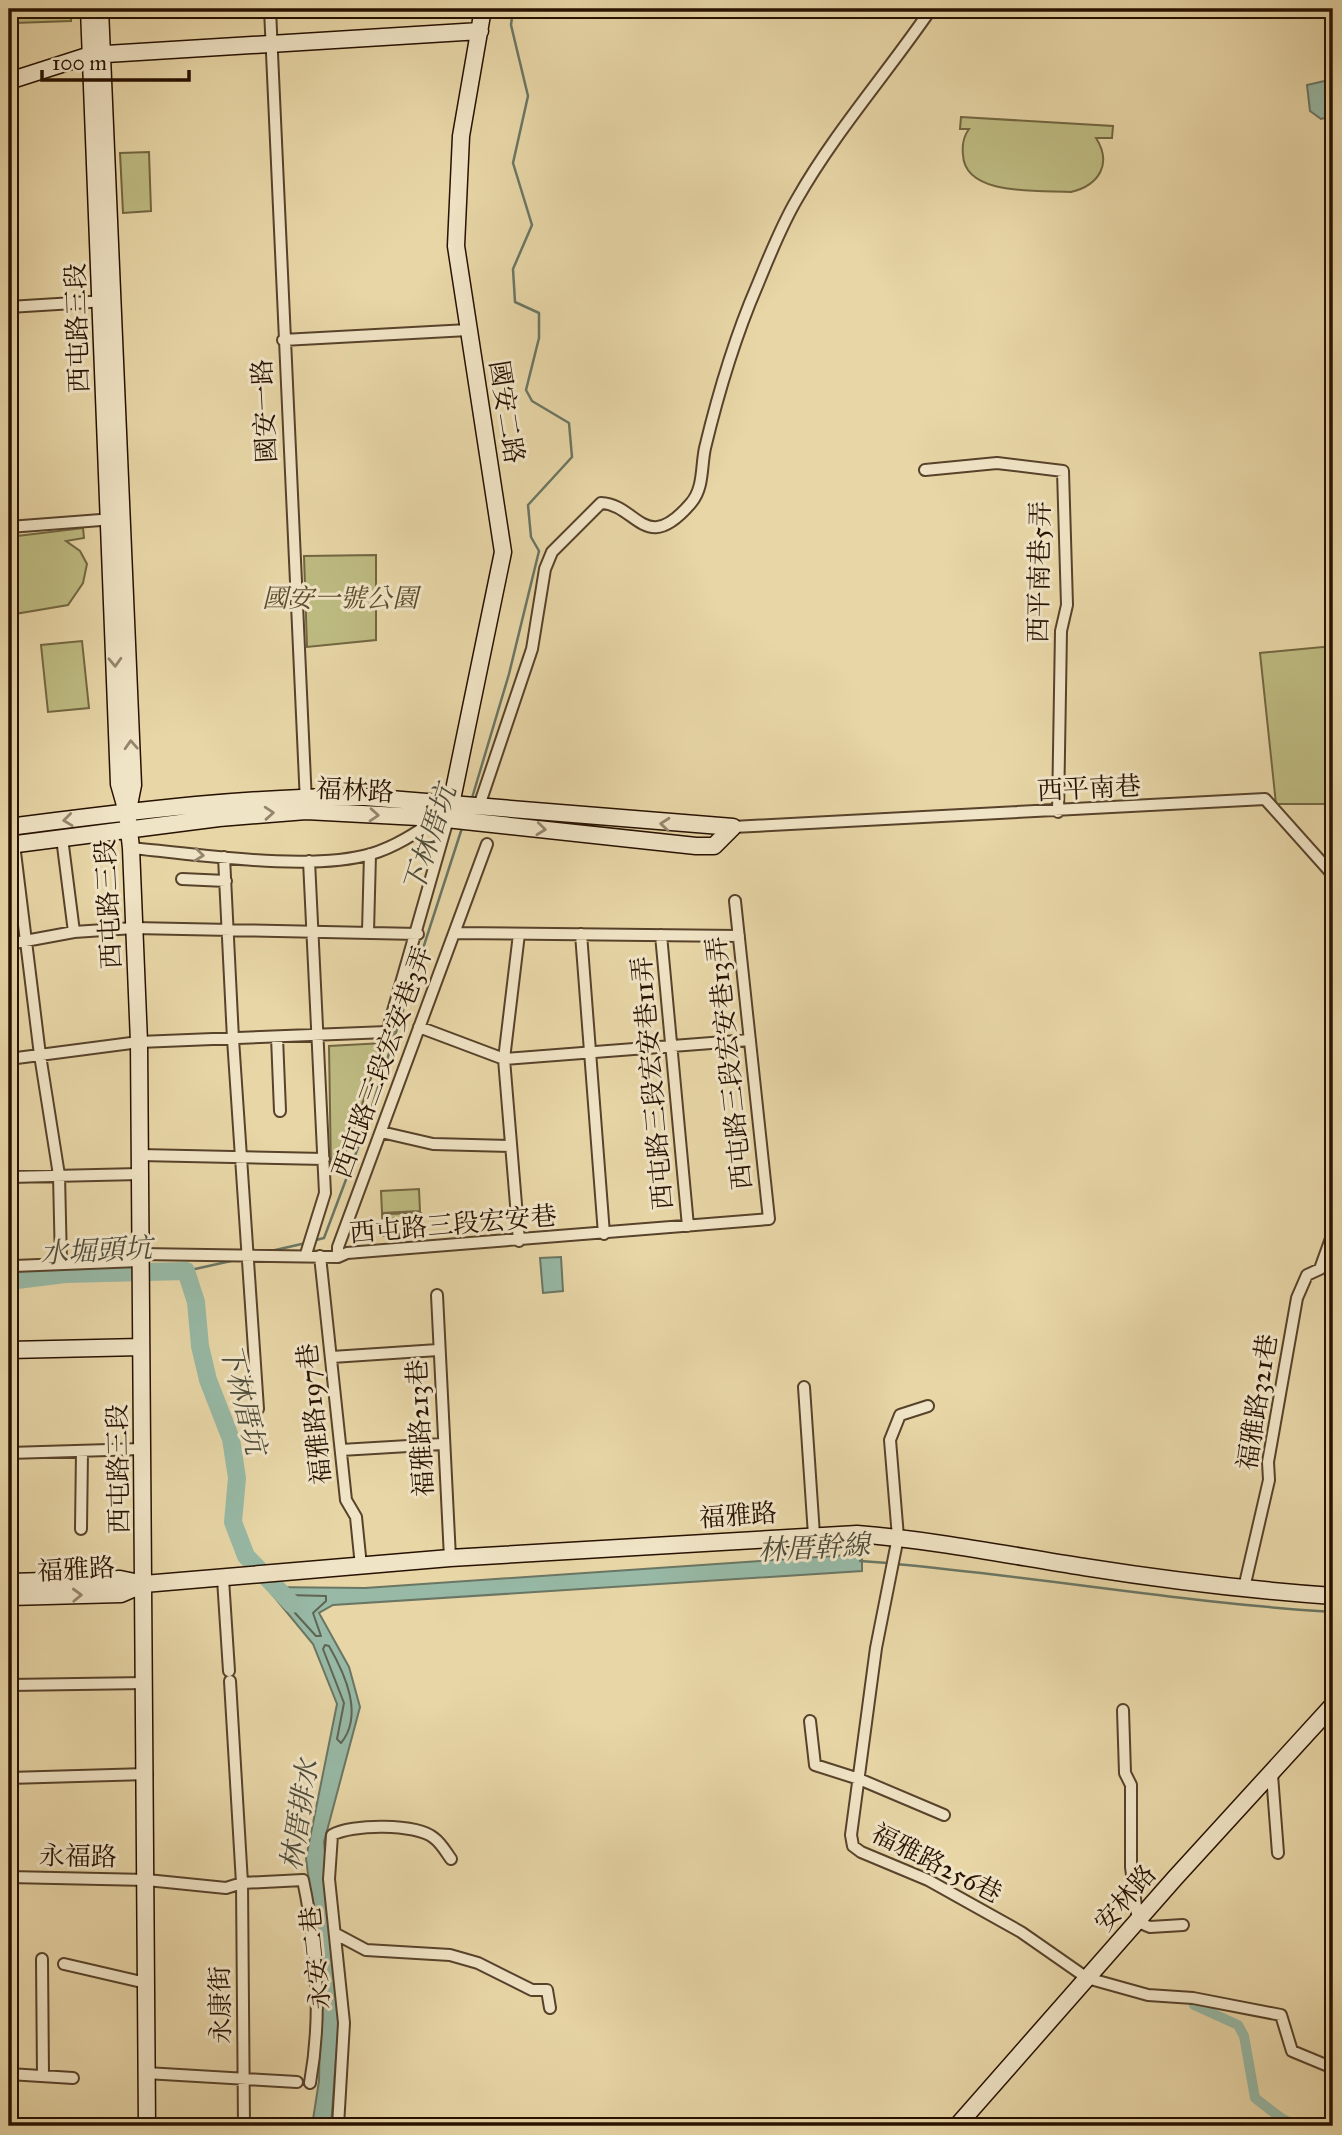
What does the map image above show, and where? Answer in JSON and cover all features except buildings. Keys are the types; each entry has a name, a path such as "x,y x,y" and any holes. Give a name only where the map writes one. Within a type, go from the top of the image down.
{"street":[{"name":"西屯路三段","path":"89,9 96,54 115,519 120,784 131,848 139,1042 147,1774 147,2126"},
{"name":"西屯路三段","path":"96,54 100,9"},
{"name":"國安一路","path":"270,9 306,804"},
{"name":"國安二路","path":"461,813 503,552 456,246 456,191 461,136 483,9"},
{"path":"9,1059 139,1042 387,1032 418,933 461,813 532,649 545,569 552,552 601,503 610,503 634,521 652,528 663,526 691,504 699,492 705,449 731,357 755,288 797,199 932,9"},
{"path":"9,81 96,54 480,31"},
{"path":"9,307 106,301"},
{"path":"283,340 468,330"},
{"name":"西平南巷5弄","path":"925,470 996,463 1063,471 1067,605 1061,631 1058,812"},
{"path":"9,527 115,519"},
{"name":"福林路","path":"9,827 127,813 306,804 365,797 461,813 733,827 811,825"},
{"name":"西平南巷","path":"811,825 1265,799 1333,875"},
{"name":"福林路","path":"11,844 263,813 306,804"},
{"path":"131,848 224,857 310,861 370,855 461,813"},
{"path":"62,838 74,932"},
{"path":"11,844 59,1175 61,1264"},
{"name":"西屯路三段宏安巷3弄","path":"338,1257 338,1247 487,844"},
{"path":"368,932 370,855"},
{"path":"224,857 246,1257 258,1409"},
{"path":"306,1254 325,1193 320,1035 310,861"},
{"path":"182,879 226,881"},
{"name":"西屯路三段宏安巷13弄","path":"735,901 769,1219"},
{"path":"9,944 74,932 134,928 418,933"},
{"path":"454,933 738,936"},
{"path":"519,934 504,1059 519,1241"},
{"path":"581,934 604,1234"},
{"name":"西屯路三段宏安巷11弄","path":"661,935 688,1226"},
{"path":"419,1027 504,1059 750,1040"},
{"path":"277,1037 280,1111"},
{"path":"380,1132 433,1144 511,1146"},
{"path":"140,1155 324,1158"},
{"path":"9,1177 140,1174"},
{"name":"西屯路三段宏安巷","path":"9,1261 14,1266 140,1266 306,1254 338,1257 347,1253 769,1219"},
{"name":"福雅路321巷","path":"1244,1588 1251,1548 1269,1480 1268,1462 1297,1298 1307,1275 1321,1269 1333,1233"},
{"name":"福雅路197巷","path":"320,1256 346,1500 356,1517 361,1566"},
{"name":"福雅路213巷","path":"436,1295 450,1558"},
{"path":"9,1350 141,1347"},
{"path":"332,1357 438,1350"},
{"path":"804,1387 814,1535"},
{"name":"福雅路256巷","path":"928,1406 900,1415 891,1432 898,1537 876,1648 850,1835 853,1846 928,1881 1021,1932 1087,1978 1148,1995 1193,1998 1281,2015 1292,2051 1333,2068"},
{"path":"341,1450 442,1444"},
{"path":"9,1453 142,1449"},
{"path":"81,1529 82,1451"},
{"name":"福雅路","path":"9,1582 120,1579 144,1584 282,1575 450,1558 814,1535 898,1537 1087,1567 1244,1588 1333,1596"},
{"name":"永康街","path":"223,1579 242,1883 244,2126"},
{"name":"福雅路","path":"9,1597 121,1594 144,1584"},
{"path":"9,1685 146,1683"},
{"name":"安林路","path":"957,2126 1333,1705"},
{"path":"1123,1710 1125,1773 1131,1785 1131,1867 1138,1922 1150,1927 1183,1925"},
{"path":"810,1721 815,1765 859,1779 944,1815"},
{"path":"9,1778 147,1774"},
{"path":"1272,1775 1278,1853"},
{"path":"332,1835 336,1825 341,1823 396,1824"},
{"path":"332,1835 343,1829 361,1827 415,1830 434,1837 452,1859"},
{"name":"永安二巷","path":"332,1835 329,1879 344,2022 338,2126"},
{"name":"永福路","path":"9,1877 146,1880 226,1888 242,1883 303,1880 313,1949 317,2008 310,2083"},
{"path":"336,1934 366,1950 450,1955 478,1963 532,1990 547,1990 550,2008"},
{"path":"42,1959 43,2076"},
{"path":"64,1964 146,1983"},
{"path":"146,2073 297,2082"},
{"path":"9,2074 73,2078"}],"green space":[{"path":"15,9 71,9 71,21 15,23"},
{"path":"961,117 1113,126 1112,138 1096,138 1101,147 1103,164 1096,178 1081,189 1071,192 1006,188 990,185 976,178 967,169 963,148 969,129 960,129"},
{"path":"149,152 151,211 123,213 120,153"},
{"path":"83,528 84,538 66,541 80,551 87,564 83,583 68,605 9,615 9,537"},
{"name":"國安一號公園","path":"376,555 376,640 307,647 304,556"},
{"path":"82,641 89,708 48,712 41,645"},
{"path":"1333,646 1333,804 1276,804 1260,653"},
{"path":"383,1043 340,1169 331,1174 329,1046"},
{"path":"419,1189 420,1211 382,1213 381,1191"},
{"path":"421,1213 421,1235 383,1236 382,1214"}],"water":[{"path":"1333,79 1333,116 1321,119 1310,111 1307,85"},
{"path":"561,1257 563,1291 543,1293 540,1258"},
{"path":"862,1554 862,1571 333,1605 319,1613 349,1667 360,1707 324,1842 340,2005 331,2126 312,2126 319,2081 321,1978 306,1858 337,1704 313,1644 266,1587 365,1588"}],"waterway":[{"name":"下林厝坑","path":"472,798 509,674 539,551 531,537 528,505 572,457 569,423 532,401 526,390 539,338 539,313 515,302 513,269 532,225 513,163 528,96 511,25 513,9"},
{"name":"下林厝坑","path":"316,1240 324,1238 362,1137 462,828"},
{"name":"下林厝坑","path":"271,1251 306,1243"},
{"name":"下林厝坑","path":"186,1271 231,1261"},
{"name":"下林厝坑","path":"9,1281 65,1274 186,1271 196,1302 200,1346 208,1380 231,1439 237,1478 233,1522 246,1556 292,1604"},
{"name":"林厝幹線","path":"860,1561 888,1563"},
{"name":"林厝幹線","path":"895,1564 1223,1603 1333,1612"},
{"path":"1194,2005 1238,2025 1244,2036 1255,2098 1281,2118 1297,2126"}],"water label":[{"name":"水堀頭坑","path":"96,1250"},
{"name":"林厝排水","path":"299,1815"}]}
